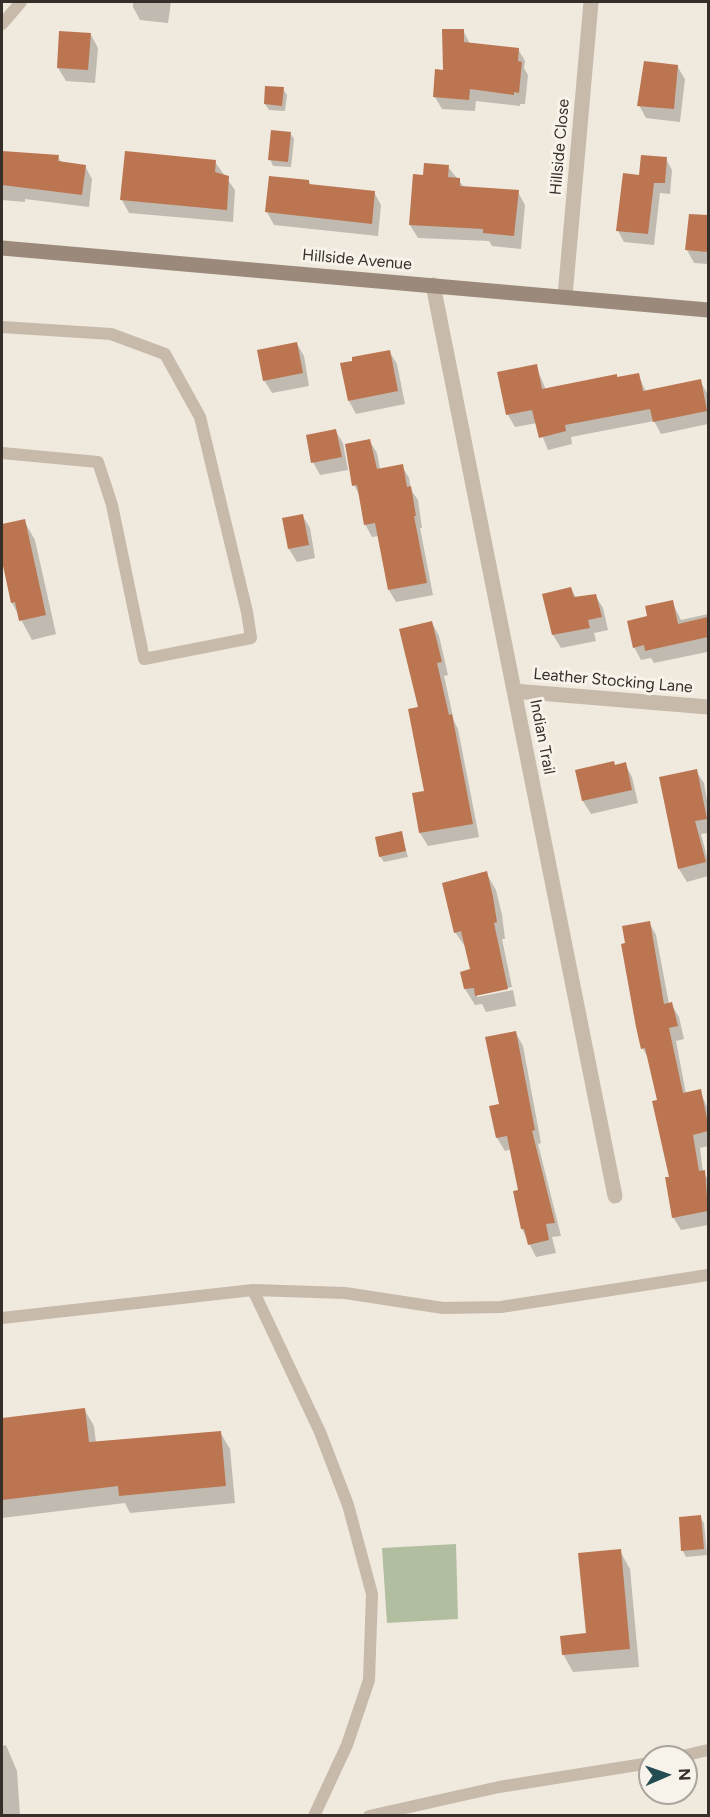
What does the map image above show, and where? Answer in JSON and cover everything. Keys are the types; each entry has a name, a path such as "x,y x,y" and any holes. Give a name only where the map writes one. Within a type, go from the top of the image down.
{"main road":[{"name":"Hillside Avenue","path":"2,248 708,310"}],"street":[{"name":"Hillside Close","path":"564,296 591,2"},
{"name":"Indian Trail","path":"433,285 615,1196"},
{"name":"Leather Stocking Lane","path":"514,691 708,707"}],"lane":[{"path":"2,24 21,2"},
{"path":"2,327 111,334 165,354 200,417 251,638 144,659 112,505 98,462 2,453"},
{"path":"2,1318 254,1290 345,1293 443,1308 501,1307 708,1275"},
{"path":"254,1290 320,1432 348,1505 372,1594 369,1680 347,1745 314,1815"},
{"path":"369,1815 499,1787 638,1765"}],"green space":[{"path":"456,1544 458,1619 387,1623 382,1548"}],"building":[{"path":"442,29 464,29 464,42 519,48 518,61 522,62 519,93 514,92 514,95 470,89 469,100 433,97 435,69 443,70"},
{"path":"59,31 91,33 88,70 57,68"},
{"path":"644,61 678,65 674,109 637,106"},
{"path":"265,86 284,87 282,106 264,104"},
{"path":"271,130 291,132 288,162 268,160"},
{"path":"2,151 59,155 58,161 86,165 82,195 2,185"},
{"path":"125,151 216,160 215,172 229,176 227,210 120,200"},
{"path":"641,155 667,157 665,183 654,183 648,234 616,231 623,173 639,175"},
{"path":"424,163 449,165 448,177 460,178 460,186 519,190 514,236 483,233 483,229 409,225 413,174 423,175"},
{"path":"269,176 309,180 309,184 375,191 372,224 265,212"},
{"path":"689,214 708,215 708,252 685,250"},
{"path":"297,342 303,373 263,381 257,350"},
{"path":"390,350 398,391 348,401 340,363 352,361 352,357"},
{"path":"537,364 542,389 617,374 617,377 639,373 643,391 701,379 707,411 653,422 650,409 565,425 566,431 539,438 532,410 506,415 497,372"},
{"path":"336,429 342,457 311,463 306,435"},
{"path":"370,439 377,469 403,464 407,487 411,486 416,516 414,516 427,583 388,590 375,523 364,525 357,485 352,486 345,444"},
{"path":"303,514 309,545 288,549 282,518"},
{"path":"25,519 46,615 19,621 15,602 11,603 2,561 2,524"},
{"path":"571,587 574,597 596,594 602,617 588,620 590,628 552,635 542,594"},
{"path":"673,600 678,624 708,617 708,637 645,651 644,645 633,648 627,621 647,616 645,606"},
{"path":"432,621 442,662 437,663 449,715 452,714 473,824 419,833 412,793 424,791 408,709 418,707 399,629"},
{"path":"614,761 615,765 626,762 632,790 582,801 575,770"},
{"path":"697,769 707,819 695,821 706,862 678,869 659,777"},
{"path":"402,831 406,851 379,857 375,837"},
{"path":"487,871 497,922 494,923 508,989 475,996 474,988 464,989 460,972 470,969 461,931 454,933 442,883"},
{"path":"650,921 664,1004 672,1002 678,1026 669,1028 683,1093 701,1089 708,1124 708,1131 693,1135 699,1171 705,1170 708,1211 672,1218 665,1177 669,1177 652,1101 657,1100 645,1048 641,1049 621,944 625,943 622,926"},
{"path":"516,1031 535,1130 532,1131 555,1223 546,1224 549,1240 528,1245 524,1229 521,1229 513,1191 518,1190 507,1136 496,1138 489,1106 499,1104 485,1037"},
{"path":"85,1408 89,1442 221,1431 226,1486 119,1496 118,1486 2,1500 2,1418"},
{"path":"701,1515 704,1549 681,1551 679,1517"},
{"path":"621,1549 630,1649 562,1655 560,1636 586,1633 578,1553"}]}
